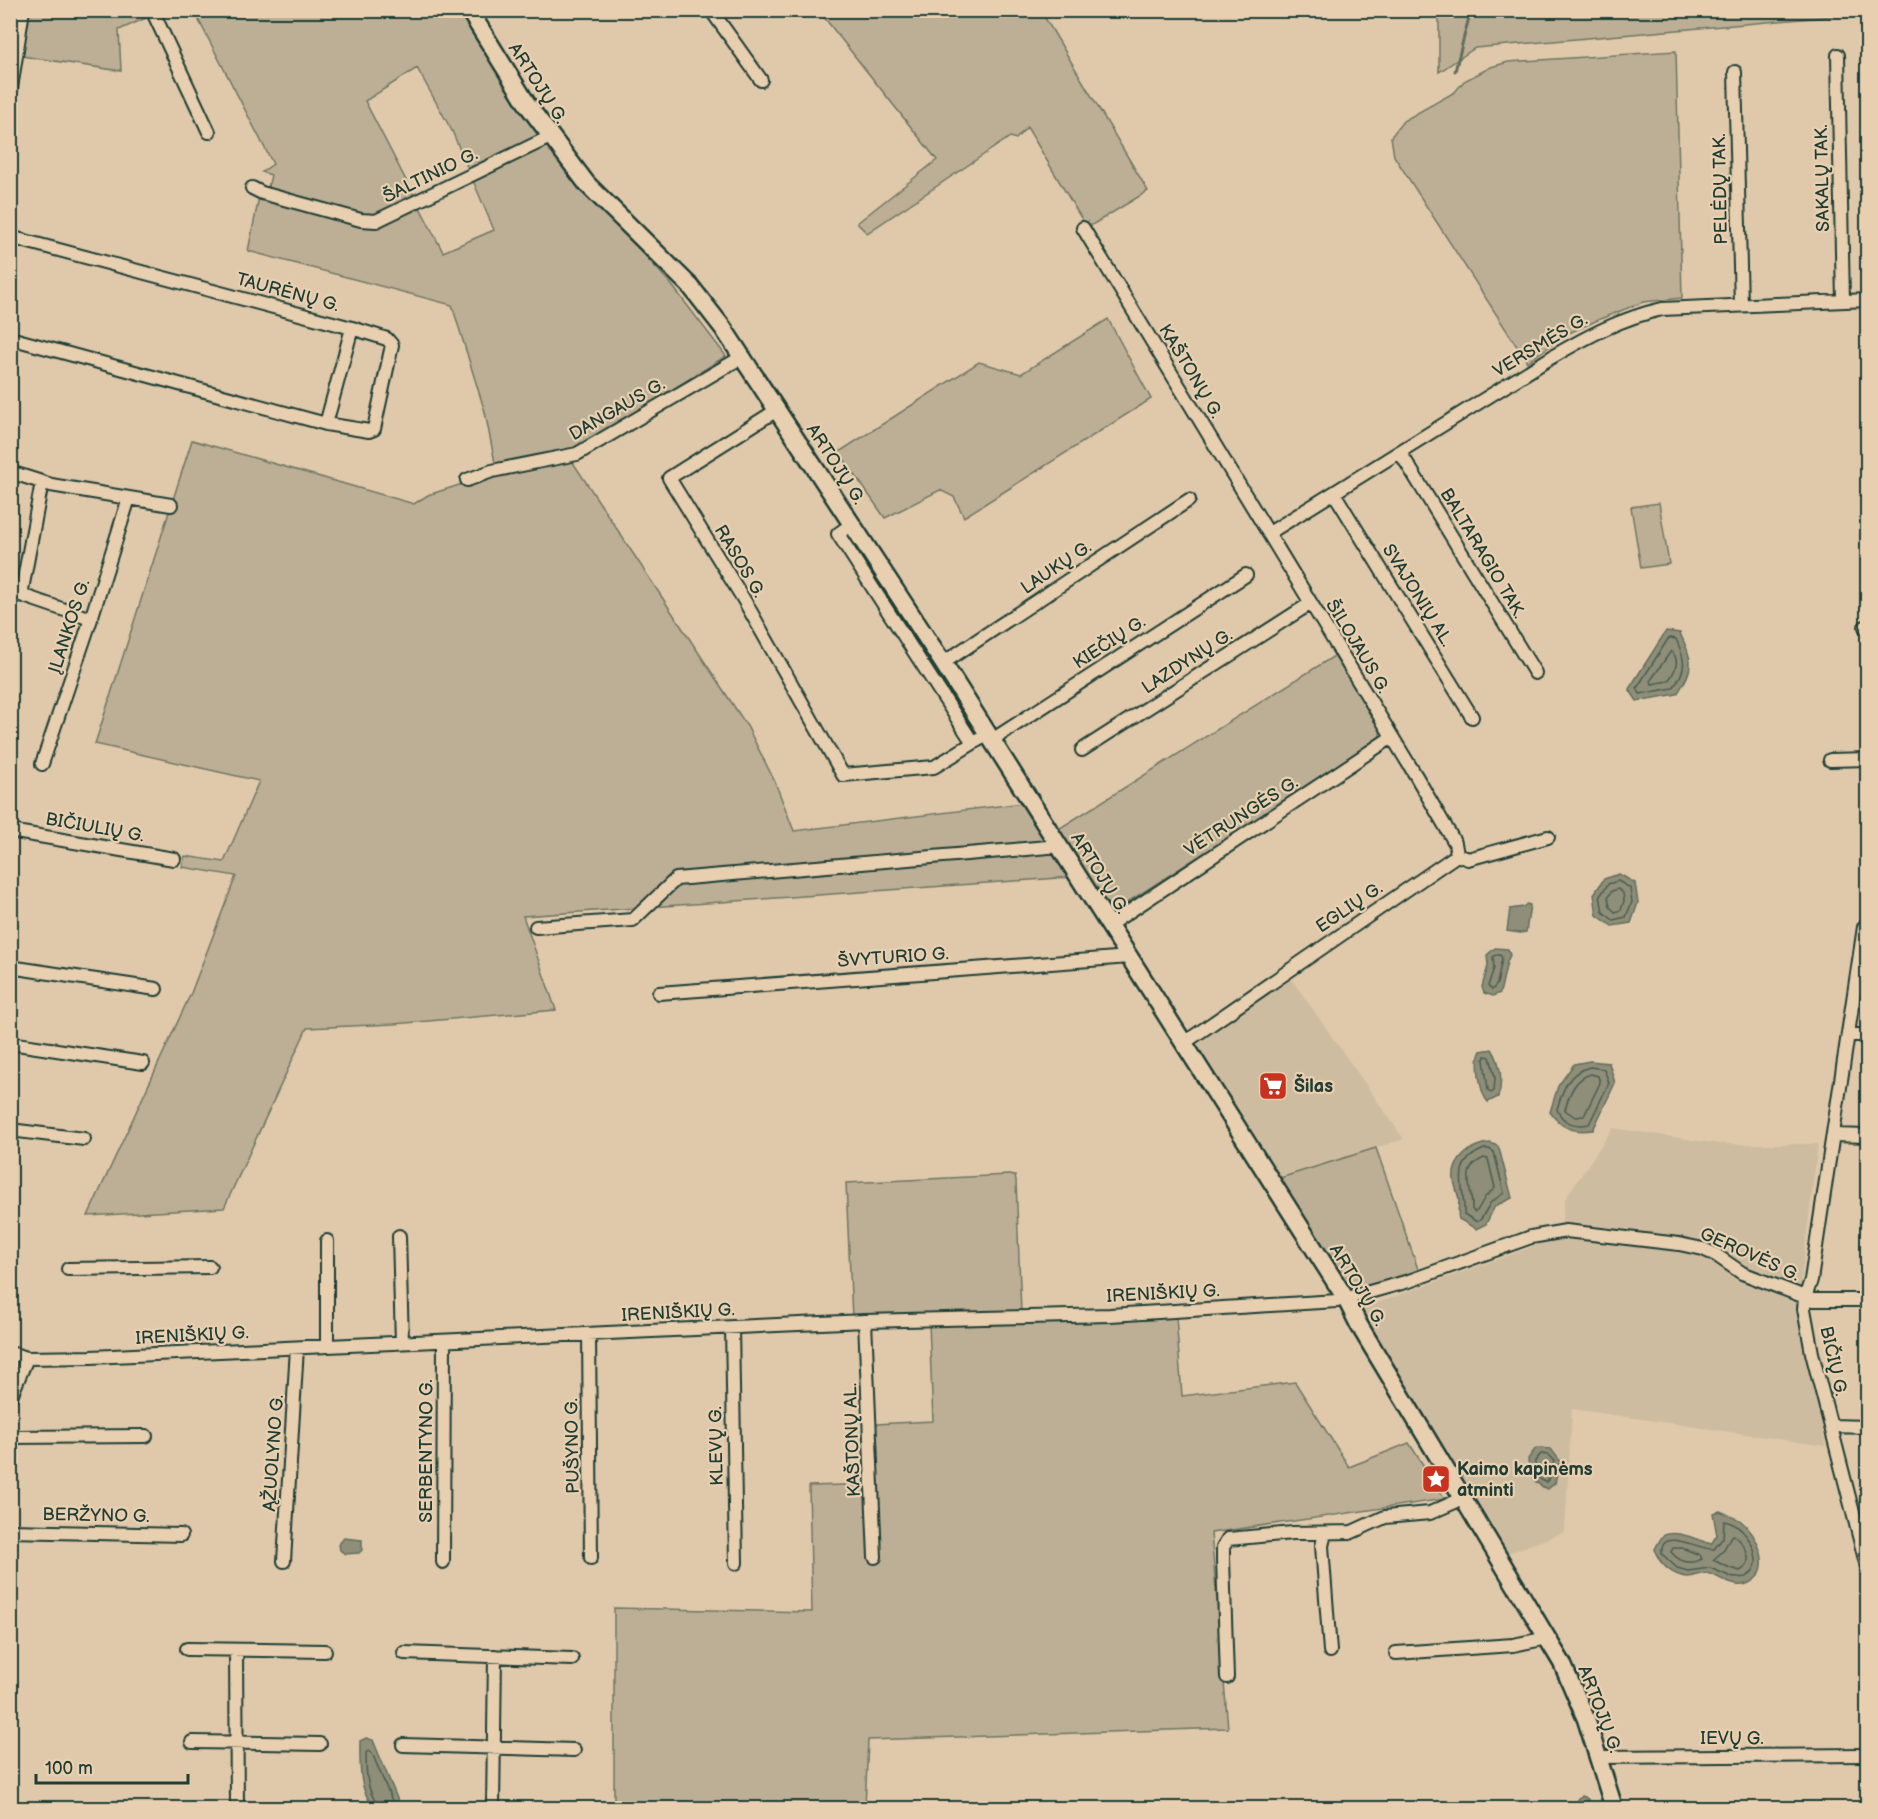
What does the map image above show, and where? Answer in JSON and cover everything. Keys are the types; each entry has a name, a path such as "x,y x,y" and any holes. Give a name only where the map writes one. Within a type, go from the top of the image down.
{"main road":[{"name":"ARTOJŲ G.","path":"469,10 529,107 587,184 691,287 723,327 1060,846 1347,1299 1359,1325 1548,1638 1576,1693 1599,1757 1614,1809"}],"street":[{"path":"10,95 23,10"},
{"path":"152,10 209,132"},
{"path":"711,10 761,80"},
{"name":"SAKALŲ TAK.","path":"1838,55 1843,301"},
{"name":"PELĖDŲ TAK.","path":"1735,72 1741,305"},
{"name":"ŠALTINIO G.","path":"252,188 262,193 361,220 376,221 550,137"},
{"name":"KAŠTONŲ G.","path":"1083,228 1269,533"},
{"name":"TAURĖNŲ G.","path":"10,237 352,328 326,424"},
{"name":"VERSMĖS G.","path":"1269,533 1597,331 1637,314 1662,309 1868,300"},
{"path":"10,338 326,424 369,431 374,429 392,345 387,339 352,328"},
{"name":"DANGAUS G.","path":"467,480 492,471 577,454 742,357"},
{"name":"RASOS G.","path":"777,410 669,478 744,600 843,775"},
{"name":"BALTARAGIO TAK.","path":"1400,452 1535,673"},
{"path":"10,472 42,482 171,505"},
{"path":"42,482 21,595 91,619"},
{"name":"SVAJONIŲ AL.","path":"1334,493 1472,717"},
{"name":"ĮLANKOS G.","path":"42,764 129,498"},
{"name":"LAUKŲ G.","path":"943,663 1189,500"},
{"path":"852,524 838,534 973,743"},
{"name":"ŠILOJAUS G.","path":"1269,533 1416,776 1455,843 1457,855"},
{"name":"KIEČIŲ G.","path":"843,775 934,767 973,743 990,737 1246,575"},
{"name":"LAZDYNŲ G.","path":"1082,750 1311,603"},
{"name":"VĖTRUNGĖS G.","path":"1109,925 1392,737"},
{"path":"1830,760 1868,759"},
{"name":"BIČIULIŲ G.","path":"10,831 174,859"},
{"path":"1457,855 1468,859 1548,837"},
{"path":"536,927 633,920 676,879 1060,846"},
{"name":"EGLIŲ G.","path":"1184,1042 1457,855"},
{"name":"GEROVĖS G.","path":"1347,1299 1409,1281 1531,1238 1566,1231 1679,1244 1703,1249 1742,1273 1805,1298 1811,1280 1864,927 1868,922"},
{"name":"ŠVYTURIO G.","path":"659,993 1129,957"},
{"path":"10,967 156,989"},
{"path":"1848,1035 1868,1035"},
{"path":"10,1043 143,1063"},
{"path":"10,1130 84,1139"},
{"path":"1833,1134 1868,1136"},
{"path":"399,1236 402,1342"},
{"path":"327,1241 327,1346"},
{"path":"68,1269 210,1267"},
{"path":"1805,1298 1868,1300"},
{"name":"BIČIŲ G.","path":"1805,1298 1804,1309 1812,1353 1868,1571"},
{"name":"IRENIŠKIŲ G.","path":"10,1353 27,1358 91,1357 865,1321 1110,1315 1347,1299"},
{"name":"KAŠTONŲ AL.","path":"865,1321 875,1557"},
{"name":"KLEVŲ G.","path":"732,1328 736,1563"},
{"name":"PUŠYNO G.","path":"589,1334 591,1558"},
{"name":"SERBENTYNO G.","path":"443,1562 444,1341"},
{"name":"ĄŽUOLYNO G.","path":"284,1561 297,1348"},
{"path":"10,1398 27,1358"},
{"path":"1831,1426 1868,1427"},
{"path":"10,1437 146,1436"},
{"path":"1227,1677 1222,1558 1223,1547 1228,1539 1293,1533 1353,1532 1385,1517 1430,1513 1464,1498"},
{"name":"BERŽYNO G.","path":"10,1531 181,1535"},
{"path":"1325,1533 1322,1546 1330,1651"},
{"path":"1396,1653 1513,1646 1548,1638"},
{"path":"187,1649 325,1651"},
{"path":"236,1650 237,1809"},
{"path":"404,1653 572,1659"},
{"path":"493,1809 495,1656"},
{"path":"192,1742 320,1744"},
{"path":"403,1745 574,1750"},
{"name":"IEVŲ G.","path":"1599,1757 1865,1755"}],"shaded area":[{"path":"145,10 148,17 119,30 121,71 22,56 28,11"},
{"path":"1867,10 1868,13 1475,48 1439,72 1439,11"},
{"path":"194,11 458,11 529,120 588,193 671,284 726,356 568,455 747,726 775,782 794,831 1023,803 1072,877 523,916 556,1010 394,1024 307,1028 224,1208 88,1216 191,993 236,876 182,867 185,856 224,862 259,781 95,744 192,440 414,504 428,495 497,473 485,412 452,305 248,251 259,197 265,200 271,175 262,172 273,164","holes":["417,68 452,131 494,230 443,252 365,101"]},
{"path":"819,11 1041,11 1148,191 1087,228 1027,127 1016,139 1010,137 867,233 857,223 937,160"},
{"path":"1676,51 1682,298 1643,302 1600,319 1569,333 1527,362 1394,156 1391,137 1403,121 1455,92 1464,81 1491,67 1508,62"},
{"path":"1108,319 1151,399 964,517 954,497 940,490 885,518 839,452 979,362 1021,374"},
{"path":"1659,503 1669,564 1641,568 1631,507"},
{"path":"1334,656 1381,729 1379,740 1114,911 1109,910 1057,830"},
{"path":"1288,974 1404,1139 1277,1179 1194,1042"},
{"path":"1613,1128 1720,1144 1818,1144 1798,1305 1826,1446 1572,1409 1565,1532 1503,1555 1360,1309 1559,1237 1565,1199"},
{"path":"1376,1148 1419,1272 1349,1292 1277,1179"},
{"path":"1015,1176 1016,1180 1021,1313 852,1319 846,1183"},
{"path":"1176,1316 1182,1396 1295,1382 1349,1467 1409,1443 1445,1499 1211,1533 1228,1728 868,1740 865,1808 614,1808 614,1608 812,1612 809,1486 878,1484 876,1424 933,1421 929,1323"}],"water":[{"path":"1666,631 1680,633 1690,658 1687,677 1677,694 1637,701 1629,689"},
{"path":"1619,874 1635,883 1638,903 1631,923 1612,926 1597,915 1594,894 1604,879"},
{"path":"1530,905 1526,932 1507,931 1510,909"},
{"path":"1495,948 1508,949 1510,955 1500,993 1493,996 1484,993 1482,987 1488,966 1487,955"},
{"path":"1492,1049 1499,1066 1500,1085 1498,1097 1488,1102 1481,1085 1478,1062 1481,1051"},
{"path":"1590,1061 1609,1063 1615,1083 1593,1130 1579,1131 1563,1126 1550,1112 1558,1086 1574,1064"},
{"path":"1490,1143 1498,1146 1512,1198 1495,1206 1486,1224 1476,1229 1459,1219 1459,1200 1454,1173 1464,1154 1476,1146"},
{"path":"1536,1448 1551,1449 1560,1461 1555,1483 1548,1489 1535,1481 1529,1469 1528,1459"},
{"path":"1720,1511 1741,1521 1753,1534 1761,1552 1762,1561 1757,1577 1749,1583 1738,1585 1710,1574 1682,1576 1663,1564 1655,1549 1663,1536 1680,1534 1711,1544 1717,1535 1713,1513"},
{"path":"344,1538 362,1540 362,1550 359,1553 345,1554 340,1550 339,1544"},
{"path":"366,1738 373,1740 401,1808 375,1808 365,1793 361,1777 360,1741"},
{"path":"1582,1796 1589,1800 1591,1808 1572,1808 1578,1798"}],"waterway":[{"path":"1455,71 1471,10"}],"place":[{"name":"Šilas","path":"1273,1086"},
{"name":"Kaimo kapinėms atminti","path":"1436,1479"}]}
